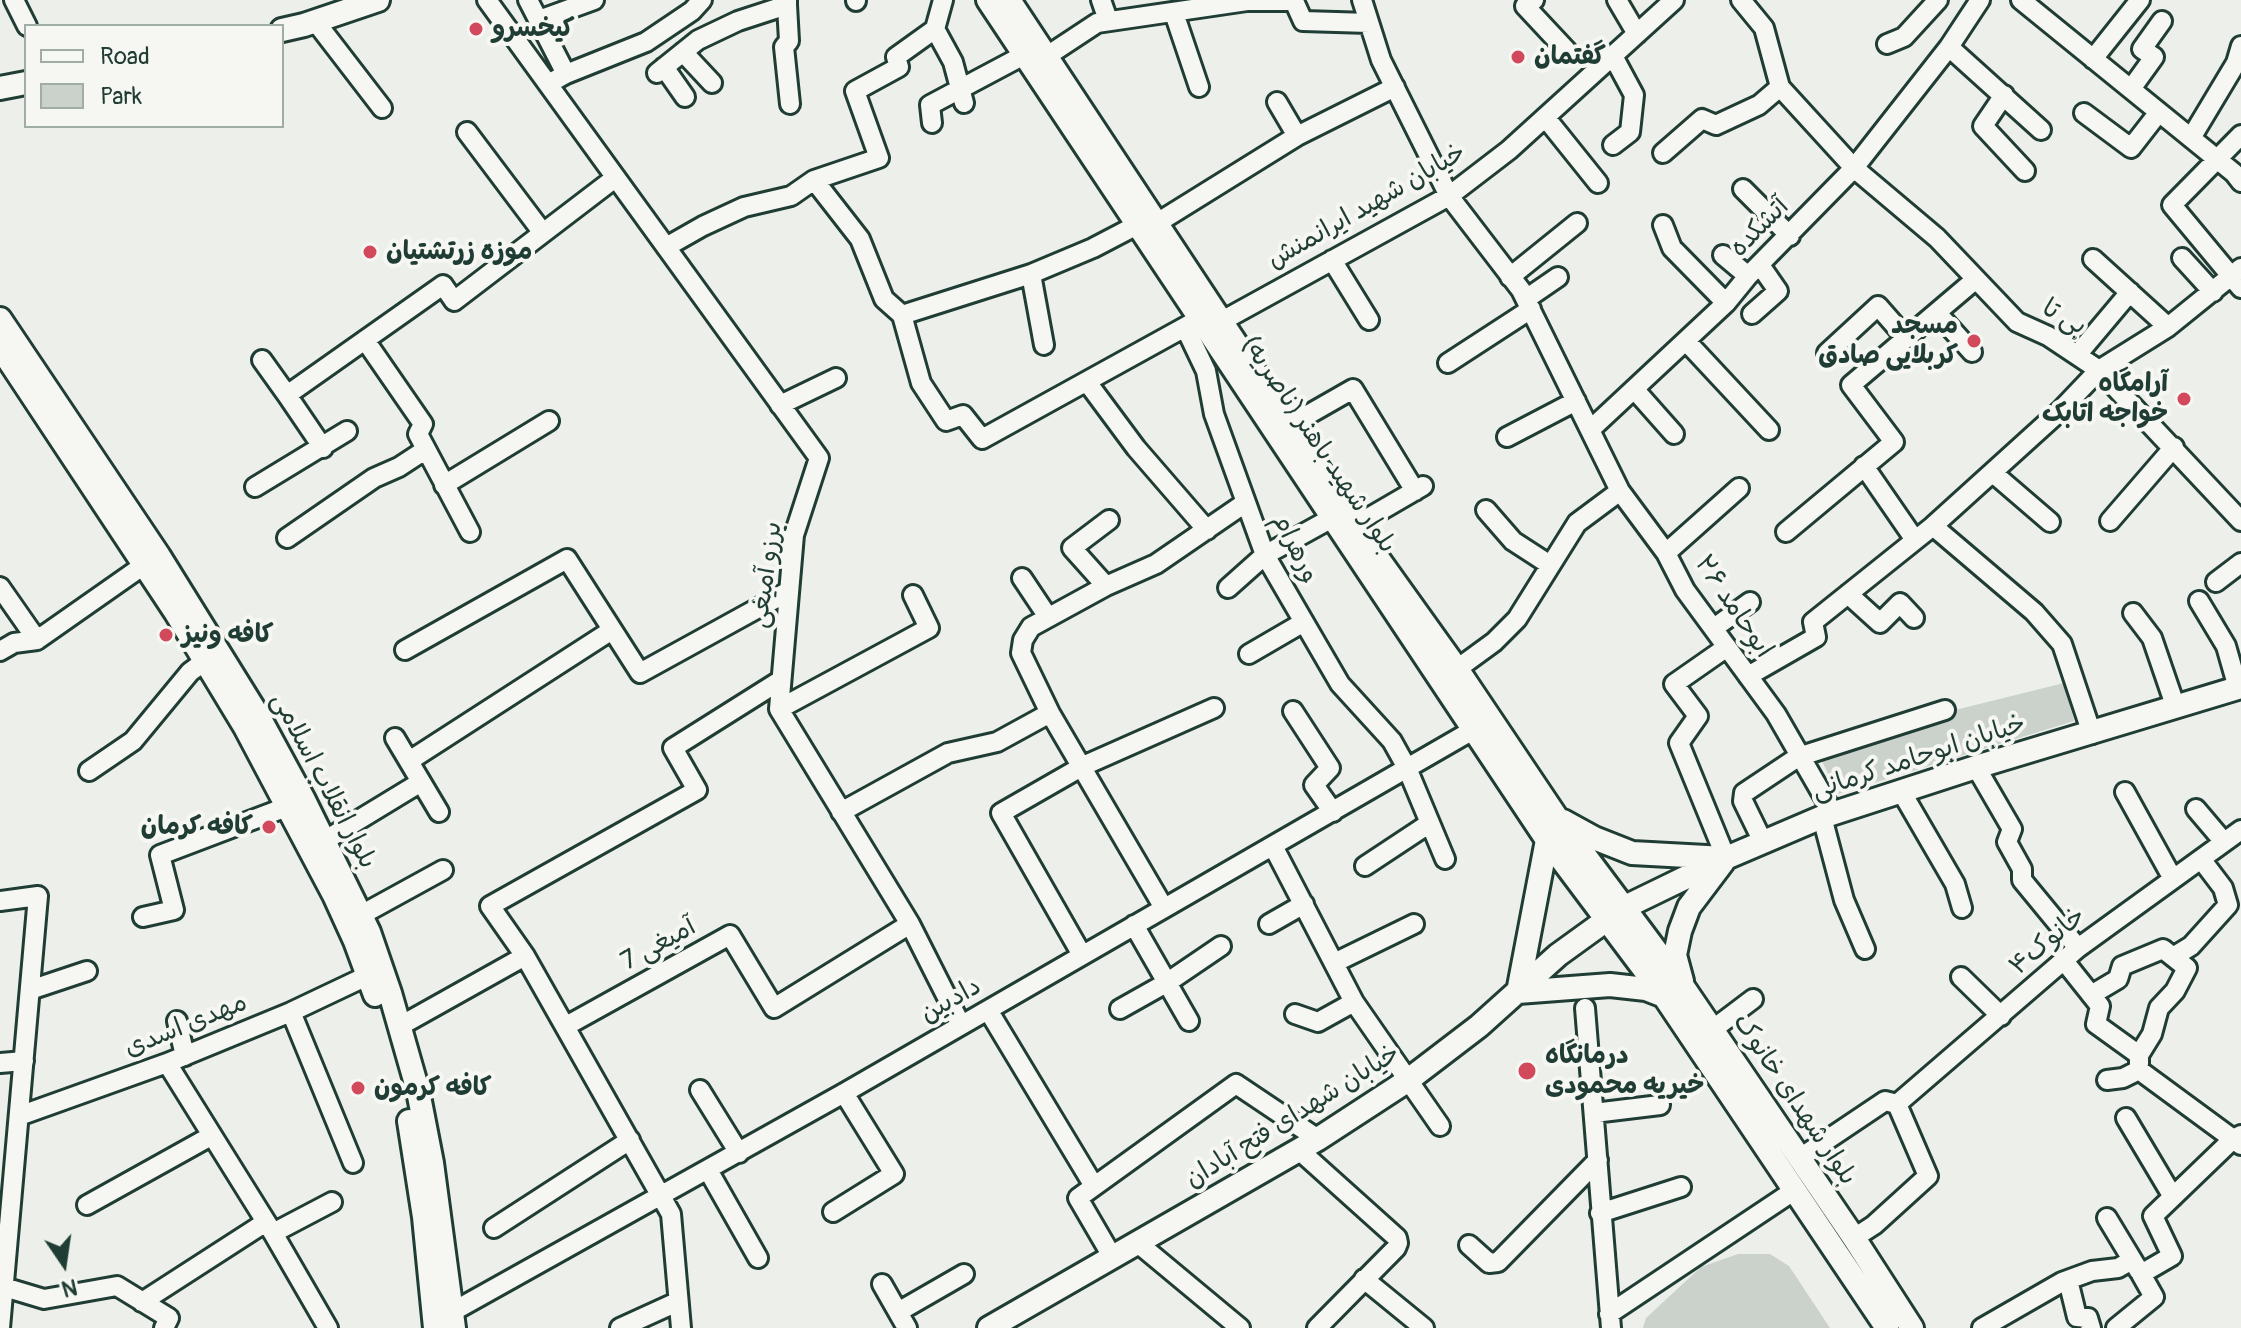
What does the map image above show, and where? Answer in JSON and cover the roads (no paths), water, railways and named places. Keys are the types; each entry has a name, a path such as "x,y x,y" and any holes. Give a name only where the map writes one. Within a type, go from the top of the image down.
{"main road":[{"path":"284,29 378,0"},
{"name":"بلوار شهید باهنر (ناصریه)","path":"988,0 1024,55 1067,102 1147,224 1202,322 1547,840 1614,914"},
{"name":"بلوار شهید باهنر (ناصریه)","path":"1009,0 1047,56 1067,102"},
{"path":"0,88 24,83"},
{"name":"بلوار انقلاب اسلامی","path":"0,319 72,423 212,639 259,717 361,915 380,961 400,1026 416,1121 420,1188 440,1324"},
{"name":"بلوار شهید باهنر (ناصریه)","path":"1202,322 1290,425 1557,818 1614,914"},
{"name":"بلوار انقلاب اسلامی","path":"0,347 205,661 289,806 346,920 369,975 416,1121"},
{"name":"خیابان ابوحامد کرمانی","path":"1614,914 1726,858 1827,815 2239,688"},
{"path":"1557,818 1594,838 1632,853 1726,858"},
{"path":"1547,840 1518,992 1610,985 1674,992 1675,955 1689,907 1726,858"},
{"name":"خیابان شهدای فتح آبادان","path":"994,1327 1308,1145 1407,1081 1518,992 1558,955 1614,914"},
{"name":"بلوار شهدای خانوک","path":"1614,914 1674,992 1795,1190 1887,1328"},
{"name":"بلوار شهدای خانوک","path":"1674,992 1712,1030 1912,1328"}],"street":[{"path":"14,0 26,24"},
{"name":"برزو آمیغی","path":"487,0 819,458 794,535 779,709"},
{"path":"528,0 566,74"},
{"path":"539,20 594,0"},
{"path":"548,84 646,42 692,11 702,0"},
{"path":"666,247 744,207 791,196 814,180 879,158 855,91 899,67 896,57 935,29 943,0"},
{"path":"1101,0 1108,20"},
{"name":"ابوحامد ۲۶","path":"1362,0 1381,60 1449,196 1528,304 1620,491 1666,553 1685,590 1776,714 1827,815 1844,900 1865,949"},
{"path":"1534,0 1525,6 1567,51"},
{"path":"1617,0 1637,34"},
{"name":"خیابان شهید ایرانمنش","path":"902,315 921,383 946,421 963,415 982,439 1202,322 1332,260 1449,196 1509,150 1674,0"},
{"path":"1663,153 1702,119 1716,125 1759,105 1780,87 1764,28 1741,0"},
{"path":"1887,44 1904,37 1938,0"},
{"name":"آتشکده","path":"1590,430 1726,303 1854,168 1949,47 1980,0"},
{"path":"2021,0 2234,173 2241,182"},
{"path":"2093,59 2140,0"},
{"path":"1047,56 1097,23 1174,13 1222,2 1294,1 1303,21 1369,23"},
{"path":"685,97 660,70 690,46 738,21 787,2 789,41 784,47 790,104"},
{"path":"1174,13 1199,87"},
{"path":"315,21 382,108"},
{"path":"2131,89 2154,57 2142,49 2162,21"},
{"path":"676,22 712,83"},
{"path":"935,29 953,62 963,95"},
{"path":"2191,138 2236,63 2241,46"},
{"path":"1949,47 2041,130"},
{"path":"932,123 930,105 963,95 1024,55"},
{"path":"1613,56 1634,95 1630,132 1613,145"},
{"path":"814,180 860,239 884,299 902,315 1031,274 1147,224 1322,122 1395,87"},
{"name":"بی تا","path":"1780,87 1854,168 1937,238 2017,322 2048,336 2099,370 2241,521"},
{"path":"2004,95 1983,126 2025,171"},
{"path":"1277,102 1297,136"},
{"path":"2084,113 2131,148 2159,112"},
{"path":"1545,117 1598,183"},
{"path":"467,132 543,233"},
{"path":"1748,676 1816,637 1813,622 1933,526 1993,473 2099,370 2168,327 2238,277 2172,205 2241,135"},
{"path":"287,395 443,285 454,301 615,178"},
{"path":"1743,189 1790,236"},
{"path":"1510,277 1577,223"},
{"path":"1663,225 1672,248 1726,303"},
{"path":"1723,255 1754,271 1778,291 1752,314"},
{"path":"2182,258 2213,292"},
{"path":"2093,259 2168,327"},
{"path":"1332,260 1369,320"},
{"path":"1031,274 1044,345"},
{"path":"1448,363 1528,304 1558,277"},
{"path":"1786,532 1894,442 1851,385 1976,279"},
{"path":"2077,355 2130,292"},
{"path":"1827,353 1878,306 1906,338"},
{"path":"1937,313 1972,352"},
{"name":"ورهرام","path":"1202,322 1214,414 1265,555 1340,684 1392,741 1407,768 1445,859"},
{"path":"365,340 423,424 418,434 470,532"},
{"path":"1686,341 1769,430"},
{"path":"262,360 323,448"},
{"path":"780,405 836,378"},
{"path":"1087,382 1136,448 1207,530"},
{"path":"1290,425 1353,389 1420,488 1356,525"},
{"path":"1635,390 1674,434"},
{"path":"1507,437 1576,401"},
{"path":"444,485 549,421"},
{"path":"255,487 347,431"},
{"path":"2110,521 2174,447"},
{"path":"287,538 374,478 425,450"},
{"path":"1864,466 1915,540"},
{"path":"1993,473 2050,522"},
{"path":"1666,553 1739,488"},
{"path":"1457,669 1494,642 1517,619 1577,523 1620,491"},
{"path":"1164,908 1050,713 1021,653 1023,640 1031,627 1106,586 1156,564 1245,503"},
{"path":"1486,510 1513,541 1550,565"},
{"path":"1228,588 1265,555 1332,518"},
{"path":"1106,586 1072,548 1109,520"},
{"path":"1933,526 2034,612 2062,644 2092,734"},
{"path":"405,650 567,559 640,673 789,591"},
{"path":"2216,582 2241,563"},
{"path":"0,651 14,643 37,640 144,565"},
{"path":"1022,578 1048,617"},
{"path":"0,587 37,640"},
{"path":"1848,594 1880,623 1900,603 1914,618"},
{"path":"913,595 929,628 779,709 910,924 961,1025"},
{"path":"2199,601 2226,646 2239,688"},
{"path":"1714,628 1750,602"},
{"path":"2133,613 2152,638 2176,708"},
{"path":"1249,654 1304,622"},
{"path":"409,761 612,630"},
{"path":"1726,858 1679,743 1698,716 1674,684 1727,647"},
{"path":"89,771 133,741 190,672 205,661"},
{"path":"681,1328 671,1214 525,956 490,906 697,790 673,748 781,680"},
{"path":"1082,955 1001,813 1083,766 1214,708"},
{"path":"1763,842 1742,797 1798,757 1945,710"},
{"path":"1293,711 1330,768 1314,785 1333,812"},
{"path":"841,812 948,753 997,742 1050,713"},
{"name":"دادبین","path":"440,1324 1473,730"},
{"path":"395,738 439,812"},
{"path":"1976,767 2012,829 2007,842 2022,869 2022,880 2100,1006 2096,1024 2139,1063 2238,1140 2153,1216 2172,1256 2136,1267 2092,1271 2068,1280 2009,1310 1982,1328"},
{"path":"324,841 421,782"},
{"path":"1901,791 1955,884 1962,908"},
{"path":"2125,792 2173,879"},
{"path":"143,917 174,910 160,855 289,806"},
{"path":"2196,809 2224,842"},
{"path":"1365,866 1430,823"},
{"name":"خانوک۴","path":"1897,1104 2071,955 2241,830"},
{"path":"1273,846 1354,1002 1440,1126"},
{"path":"2173,957 2191,946 2228,905 2223,888 2201,859"},
{"path":"361,915 443,870"},
{"path":"0,901 38,896 19,1116 5,1219 0,1328"},
{"path":"1269,924 1304,904"},
{"name":"آمیغی 7","path":"566,1026 730,935 774,1008 910,924"},
{"path":"1334,963 1414,924"},
{"path":"1134,925 1189,1021"},
{"path":"1120,1009 1168,982 1221,946"},
{"path":"2091,995 2118,979 2122,966 2163,949 2187,968 2175,991 2159,1008 2139,1063 2123,1078 2107,1080"},
{"path":"400,1026 525,956"},
{"path":"30,990 87,971"},
{"name":"مهدی اسدی","path":"19,1116 185,1056 291,1012 369,975"},
{"path":"1961,977 2001,1016"},
{"path":"1712,1030 1753,999"},
{"path":"1295,1014 1318,1022 1354,1002"},
{"path":"1585,1008 1610,1321"},
{"path":"988,1010 1094,1186"},
{"path":"291,1012 353,1163"},
{"path":"177,1021 185,1056"},
{"path":"0,1063 24,1061"},
{"path":"167,1063 328,1328"},
{"path":"1113,1258 1078,1198 1236,1084 1308,1145 1397,1238 1396,1248 1317,1328"},
{"path":"700,1090 739,1153"},
{"path":"833,1212 894,1174 844,1093"},
{"path":"1800,1158 1885,1101 1897,1104 1928,1176 1874,1225 1854,1238"},
{"path":"1594,1113 1660,1105"},
{"path":"2126,1118 2173,1197"},
{"path":"87,1205 211,1136"},
{"path":"494,1228 630,1140"},
{"path":"1469,1245 1489,1263 1498,1262 1598,1160"},
{"path":"708,1170 758,1258"},
{"path":"1600,1213 1681,1187"},
{"path":"1610,1321 1795,1190"},
{"path":"142,1302 269,1228 332,1202"},
{"path":"2107,1218 2154,1297 2116,1328"},
{"path":"1139,1244 1240,1328"},
{"path":"882,1284 902,1320 964,1274"},
{"path":"1364,1279 1424,1328"},
{"path":"2068,1280 2077,1317 2088,1318 2091,1328"},
{"path":"4,1287 44,1299 117,1286 166,1323"},
{"path":"620,1328 677,1302"}],"place":[{"name":"کیخسرو","path":"476,29"},
{"name":"گفتمان","path":"1518,57"},
{"name":"موزه زرتشتیان","path":"370,252"},
{"name":"مسجد کربلایی صادق","path":"1974,341"},
{"name":"آرامگاه خواجه اتابک","path":"2184,399"},
{"name":"کافه ونیز","path":"166,635"},
{"name":"کافه کرمان","path":"269,827"},
{"name":"درمانگاه خیریه محمودی","path":"1527,1071"},
{"name":"کافه کرمون","path":"358,1088"}]}
